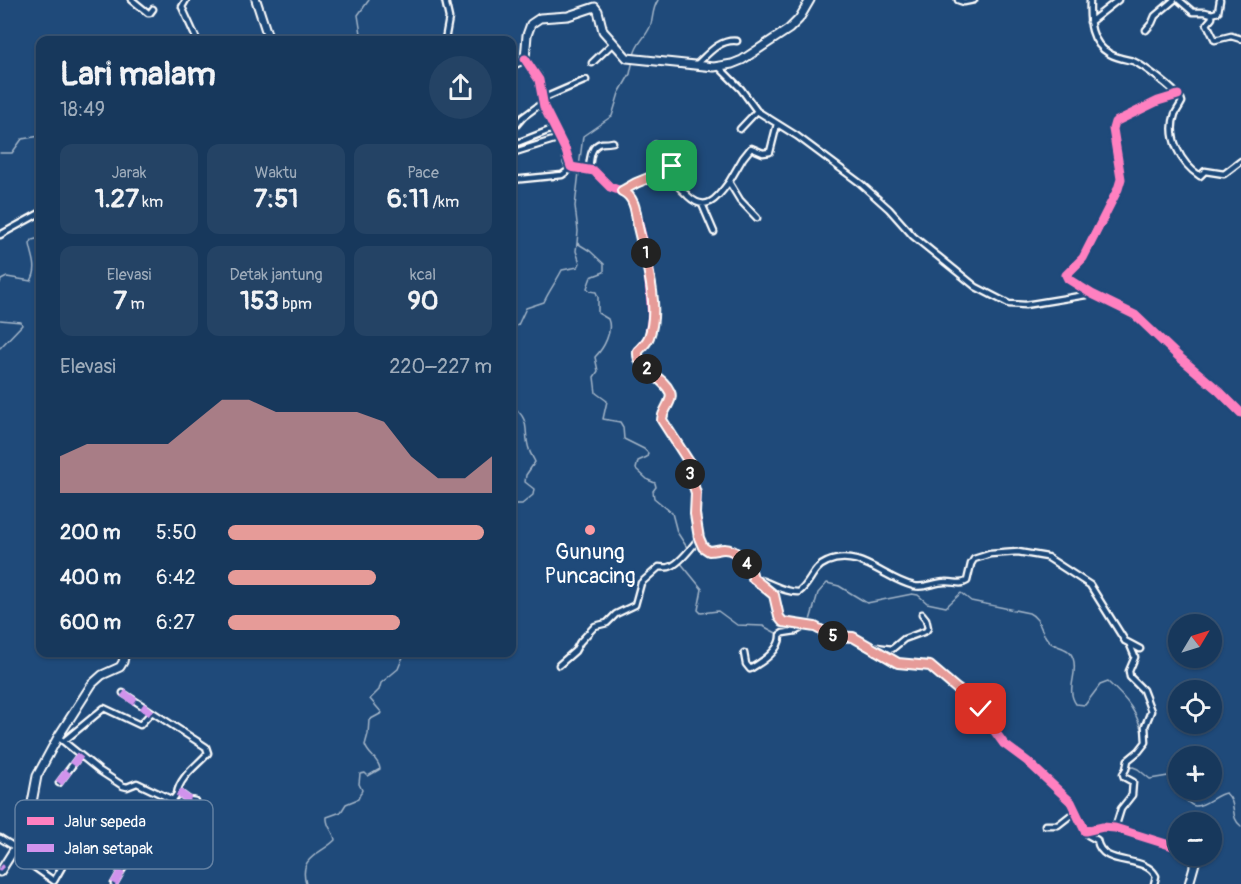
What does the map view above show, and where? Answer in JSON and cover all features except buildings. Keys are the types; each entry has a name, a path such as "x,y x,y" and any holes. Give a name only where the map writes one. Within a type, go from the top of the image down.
{"street":[{"path":"132,0 149,14 153,9"},
{"path":"186,0 182,7 195,36"},
{"path":"256,0 267,36"},
{"path":"445,0 449,18 446,36"},
{"path":"574,168 542,101 538,77 525,59 527,35 531,24 540,18 576,14 596,7 603,31 631,58 720,68 742,60 789,29 799,19 810,0"},
{"path":"958,0 963,2 974,0"},
{"path":"1090,0 1090,22 1093,35 1102,48 1110,54 1140,65 1178,95 1182,102 1174,119 1173,137 1177,151 1192,171 1200,176 1205,171 1224,174 1241,161"},
{"path":"1090,22 1118,0"},
{"path":"1146,30 1155,16 1174,0"},
{"path":"1179,0 1193,12 1212,14 1218,12 1220,0"},
{"path":"1212,14 1207,24 1215,40 1231,36 1241,39"},
{"path":"696,64 721,44 727,41 737,41"},
{"path":"592,63 613,43"},
{"path":"516,63 525,59"},
{"path":"720,68 741,89 757,111 813,147 860,183 932,253 962,277 994,297 1009,304 1025,305 1092,294"},
{"path":"516,125 542,101 586,80"},
{"path":"1178,95 1146,106 1115,122 1113,126 1121,179 1118,189 1083,258 1066,275 1068,279 1092,294 1135,315 1178,356 1220,391 1241,413"},
{"path":"740,129 757,111"},
{"path":"656,145 678,175 679,187 694,202 702,204 714,201 750,149 753,148 763,153 770,152 777,124"},
{"path":"516,143 555,128"},
{"path":"516,152 560,138"},
{"path":"588,169 594,148 600,144 613,142"},
{"path":"516,180 562,175 574,168 588,169 594,171 614,189 627,193 633,202 646,256 652,294 650,333 647,341 638,351 638,361 643,367 657,375 670,392 671,398 662,420 689,462 696,493 695,514 703,547 707,550 727,549 742,558 753,578 774,595 779,617 783,622 815,627 832,636 853,637 898,663 930,666 977,703 1004,744 1022,757 1071,802 1084,830 1088,836 1097,840 1100,850 1108,856 1133,862 1154,872 1156,875 1154,884"},
{"path":"622,191 673,168"},
{"path":"729,182 740,200 757,218"},
{"path":"702,204 714,232"},
{"path":"0,235 36,215"},
{"path":"559,665 575,651 595,626 607,623 620,612 633,606 636,603 641,583 659,567 668,568 677,563 699,538"},
{"path":"753,578 788,591 799,592 817,567 828,561 852,559 872,566 912,586 920,587 945,581 960,584 968,580 974,560 1003,551 1029,553 1054,561 1090,585 1135,657 1129,671 1131,677 1143,690 1151,711 1145,726 1146,742 1128,760 1123,774 1133,782 1133,793 1120,812 1115,828"},
{"path":"873,649 876,647 892,649 904,639 926,631 928,628 926,619 922,614"},
{"path":"744,653 746,664 750,669 774,651 781,642 780,636 783,633 795,631 807,625"},
{"path":"1128,643 1140,650"},
{"path":"32,800 36,776 61,739 92,684 102,675 120,667 124,657"},
{"path":"61,739 123,786 127,787 137,783 173,800 182,781 208,751 123,693"},
{"path":"61,739 104,708 140,726 151,713"},
{"path":"59,783 80,755"},
{"path":"178,792 193,800"},
{"path":"1045,825 1058,825 1076,811"},
{"path":"1084,830 1115,828 1168,845"},
{"path":"0,838 14,850 1,869"},
{"path":"1189,884 1194,866"},
{"path":"39,869 54,881 61,869"},
{"path":"114,884 122,870"}],"waterway":[{"path":"361,36 358,15 369,0"},
{"path":"634,55 651,26 658,0"},
{"path":"579,167 583,136 612,116 619,93 630,74 633,60"},
{"path":"0,153 12,153 22,139 36,137"},
{"path":"579,172 575,206 577,243 604,264 604,272 591,277 587,288 596,292 598,313 608,319 609,324 607,339 595,357 598,371 594,377 596,393 607,401 603,419 620,422 624,439 648,453 647,457 638,461 636,469 655,483 654,498 672,513 677,532 688,549"},
{"path":"0,283 7,277 31,281 35,267 30,244 36,239"},
{"path":"516,326 526,308 544,302 562,270 578,267 580,263 576,251 577,243"},
{"path":"0,320 21,322 22,325 0,348"},
{"path":"516,409 525,421 527,443 535,462 526,475 525,482 534,489 533,495 522,504 516,504"},
{"path":"680,562 702,589 698,610 701,613 718,611 737,625 763,626 778,634"},
{"path":"809,624 818,593 827,583 839,586 867,603 912,594 918,595 927,603 946,607 961,593 971,601 1029,613 1036,619 1047,640 1072,655 1074,664 1072,693 1076,704 1085,705 1100,685 1108,682 1131,708 1139,722 1144,739 1141,745 1124,759 1125,766"},
{"path":"783,635 792,635 806,628"},
{"path":"306,884 304,875 308,862 335,840 327,817 341,812 346,804 358,799 362,790 359,784 360,774 365,773 368,776 380,769 378,762 368,752 365,745 369,720 382,713 370,699 379,690 381,683 398,669 403,657"},
{"path":"1129,768 1138,769 1150,779 1168,776"},
{"path":"1222,794 1226,793 1230,797 1235,819 1241,826"},
{"path":"1187,800 1191,805 1197,806 1210,800"}],"marked path":[{"path":"123,693 151,713"},
{"path":"59,783 80,755"},
{"path":"178,792 189,800"},
{"path":"114,884 122,870"}],"cycle path":[{"path":"525,59 539,80 544,107 566,151 571,167 594,171 610,187 627,193 633,202 647,256 652,315 649,337 638,351 638,358 670,392 671,396 662,420 689,462 696,493 695,514 703,547 709,551 727,549 742,558 753,578 774,595 779,617 783,622 815,627 833,636 853,637 898,663 930,666 978,704 1004,744 1027,761 1071,802 1085,831 1103,827 1115,828 1168,845"},
{"path":"1178,95 1158,101 1115,122 1113,129 1121,179 1118,189 1083,258 1066,275 1068,279 1092,294 1135,315 1241,413"}],"place":[{"name":"Gunung Puncacing","path":"590,530"}],"route":[{"path":"672,166 673,168 622,191 627,193 633,202 650,273 652,294 652,325 647,341 637,353 638,361 640,365 657,375 670,392 671,398 662,420 686,454 689,462 696,493 695,514 703,547 709,551 727,549 742,558 753,578 774,595 779,617 786,624 807,625 832,636 853,637 903,665 930,666 977,703 981,709"}]}
